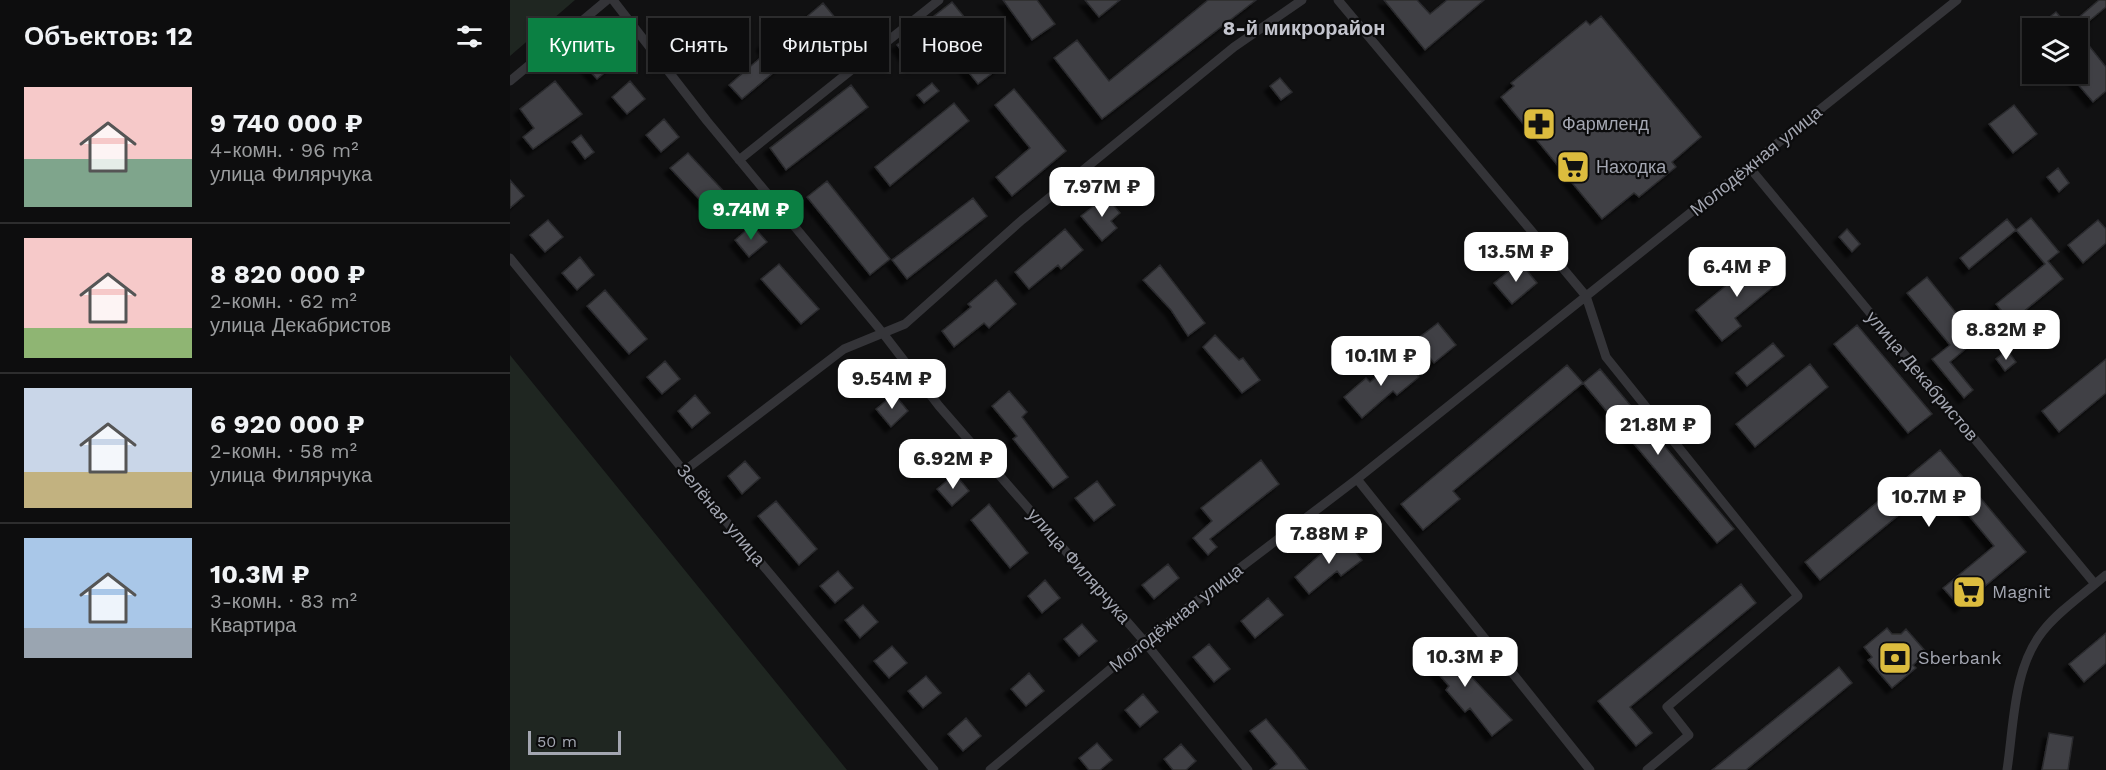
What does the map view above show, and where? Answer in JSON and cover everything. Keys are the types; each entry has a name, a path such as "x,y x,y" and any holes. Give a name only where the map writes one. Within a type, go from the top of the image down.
{"street":[{"path":"510,81 607,0"},
{"name":"улица Филярчука","path":"613,0 739,160 882,332 939,406 1144,641 1248,770"},
{"path":"739,160 939,0"},
{"path":"684,471 844,349 906,324 1023,220 1217,61 1302,0"},
{"path":"1338,0 1586,296 1606,357 1798,596 1666,707 1689,735 1647,770"},
{"name":"Молодёжная улица","path":"990,770 1144,641 1357,479 1957,0"},
{"name":"улица Декабристов","path":"1749,167 2095,584"},
{"name":"Зелёная улица","path":"510,258 684,471 934,770"},
{"path":"1357,479 1590,770"},
{"path":"2007,770 2018,695 2025,664 2033,644 2056,616 2106,575"}],"shaded area":[{"path":"510,0 575,0 554,18 528,18 528,40 510,56"},
{"path":"510,355 847,770 510,770"}],"building":[{"path":"1003,0 1037,0 1055,24 1032,40"},
{"path":"1085,0 1120,0 1099,17"},
{"path":"1208,0 1256,0 1102,119 1054,58 1077,40 1109,81"},
{"path":"1384,0 1417,0 1430,14 1447,0 1484,0 1425,50"},
{"path":"2099,0 2106,0 2106,7 2088,22 2088,18 2078,18"},
{"path":"952,2 965,18 932,18"},
{"path":"823,3 835,18 805,18"},
{"path":"2056,12 2061,18 2048,18"},
{"path":"1601,16 1701,137 1672,162 1676,167 1639,197 1634,193 1602,219 1501,97 1514,86 1511,83 1586,21 1590,25"},
{"path":"2088,44 2106,67 2106,91 2093,102 2078,84 2088,84"},
{"path":"761,57 761,72 774,72 742,99 729,85 744,72 749,72 749,68"},
{"path":"591,72 605,72 597,79"},
{"path":"968,72 994,72 978,84"},
{"path":"1280,78 1292,92 1281,100 1270,86"},
{"path":"555,81 582,114 533,149 523,137 534,128 520,109"},
{"path":"630,81 645,99 627,114 612,97"},
{"path":"932,83 939,91 924,103 917,95"},
{"path":"851,85 868,107 786,170 770,148"},
{"path":"1014,89 1066,151 1012,196 996,177 1030,148 995,105"},
{"path":"954,103 969,121 890,186 875,167"},
{"path":"2014,105 2037,134 2013,153 1989,124"},
{"path":"664,119 679,137 661,152 646,135"},
{"path":"581,135 594,152 585,159 572,142"},
{"path":"688,153 730,198 713,214 670,168"},
{"path":"2058,168 2069,183 2059,192 2047,177"},
{"path":"510,180 524,196 510,208"},
{"path":"827,181 890,259 870,275 807,197"},
{"path":"1106,196 1120,213 1111,221 1117,228 1102,241 1081,216"},
{"path":"973,198 987,216 907,279 892,260"},
{"path":"2031,218 2059,252 2048,261 2063,279 2011,322 1996,304 2045,264 2016,230"},
{"path":"2007,219 2016,230 1969,269 1960,258"},
{"path":"548,220 563,237 545,252 530,235"},
{"path":"2098,220 2106,229 2106,243 2083,263 2068,245"},
{"path":"752,225 767,242 749,257 735,240"},
{"path":"1065,229 1083,250 1061,269 1058,265 1029,289 1015,272"},
{"path":"1847,229 1860,244 1852,252 1839,237"},
{"path":"580,257 594,275 577,290 562,273"},
{"path":"1761,257 1780,281 1735,318 1741,326 1722,341 1696,310"},
{"path":"1520,262 1537,283 1512,304 1494,283"},
{"path":"779,264 819,309 801,324 761,279"},
{"path":"1160,265 1205,323 1188,336 1171,310 1143,280"},
{"path":"1927,277 1969,329 1979,321 1987,331 1950,362 1973,390 1964,398 1932,359 1950,345 1907,293"},
{"path":"996,280 1016,304 989,328 984,323 954,347 942,331 971,307 968,304"},
{"path":"605,290 647,339 629,354 587,306"},
{"path":"1438,323 1456,345 1434,363 1416,340"},
{"path":"1857,325 1932,414 1908,433 1834,344"},
{"path":"1215,335 1239,360 1243,358 1260,380 1242,393 1203,347"},
{"path":"1773,343 1784,356 1747,386 1736,373"},
{"path":"2007,350 2016,362 2005,371 1996,359"},
{"path":"1401,356 1419,377 1397,395 1393,391 1362,418 1344,397 1366,378 1370,382"},
{"path":"2106,359 2106,393 2059,432 2042,411"},
{"path":"865,360 880,377 862,392 847,375"},
{"path":"665,361 680,379 662,394 647,377"},
{"path":"1810,364 1828,387 1755,447 1736,424"},
{"path":"1567,365 1583,383 1453,491 1460,499 1423,530 1401,504"},
{"path":"1600,369 1734,529 1717,543 1583,383"},
{"path":"1009,391 1027,412 1022,417 1068,477 1053,488 1013,439 1017,436 992,406"},
{"path":"894,394 908,411 891,427 876,409"},
{"path":"695,395 710,413 692,428 678,411"},
{"path":"1940,450 2026,552 1960,607 1943,588 1994,546 1940,481 1820,580 1805,562"},
{"path":"1261,460 1279,484 1210,539 1217,547 1208,555 1193,538 1212,521 1201,508"},
{"path":"745,461 760,478 742,494 728,476"},
{"path":"955,474 969,491 952,506 937,489"},
{"path":"1097,481 1115,505 1094,521 1075,498"},
{"path":"776,501 817,549 799,565 758,516"},
{"path":"989,504 1028,553 1010,568 971,520"},
{"path":"1342,535 1362,560 1341,576 1337,571 1309,594 1295,577"},
{"path":"1168,564 1179,578 1154,599 1142,585"},
{"path":"838,571 853,588 835,603 820,586"},
{"path":"1045,580 1060,598 1042,613 1028,596"},
{"path":"1741,584 1756,603 1630,707 1652,733 1636,746 1598,701"},
{"path":"1268,598 1283,615 1255,638 1241,621"},
{"path":"863,605 878,622 860,638 845,620"},
{"path":"1082,624 1097,641 1079,656 1064,639"},
{"name":"Sberbank","path":"1887,628 1892,634 1901,634 1906,629 1927,653 1913,665 1916,668 1892,688 1868,660 1872,657 1864,647"},
{"path":"2106,633 2106,663 2084,682 2069,664"},
{"path":"1435,638 1512,720 1492,736 1470,708 1465,712 1446,690 1449,686 1419,652"},
{"path":"1209,644 1230,669 1214,682 1193,657"},
{"path":"892,646 907,663 889,678 874,661"},
{"path":"1839,667 1852,683 1746,770 1712,770"},
{"path":"1029,673 1044,691 1026,706 1011,689"},
{"path":"926,676 941,693 923,708 908,691"},
{"path":"1143,694 1158,712 1140,727 1125,710"},
{"path":"966,718 981,736 963,751 948,734"},
{"path":"1266,719 1308,770 1270,770 1277,764 1250,731"},
{"path":"2049,733 2073,737 2068,770 2042,770"},
{"path":"1097,743 1112,760 1100,770 1089,770 1079,758"},
{"path":"1181,744 1196,761 1186,770 1173,770 1164,759"}],"place":[{"name":"Фармленд","path":"1539,124"},
{"name":"Находка","path":"1573,167"},
{"name":"Magnit","path":"1969,592"},
{"name":"Sberbank","path":"1895,658"}],"district":[{"name":"8-й микрорайон","path":"1304,28"}]}
